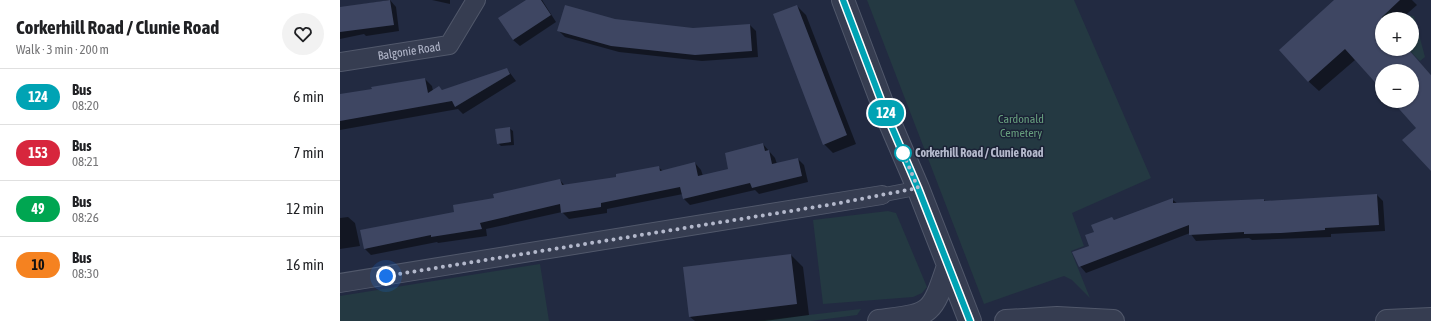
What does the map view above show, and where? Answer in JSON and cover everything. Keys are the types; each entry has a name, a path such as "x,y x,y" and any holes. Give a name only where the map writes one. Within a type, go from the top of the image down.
{"street":[{"name":"Balgonie Road","path":"340,62 449,45 476,0"},
{"path":"843,0 887,116 918,188 970,321"},
{"path":"340,283 834,204 918,188"},
{"path":"879,321 907,318 926,312 933,305 938,296 948,266"},
{"path":"1006,321 1057,318 1113,321"},
{"path":"1387,321 1431,319"}],"green space":[{"name":"Cardonald Cemetery","path":"867,0 1074,0 1151,178 1072,213 1084,246 1071,251 1090,298 1072,280 1064,276 984,304"},
{"path":"1387,8 1390,12 1382,12"},
{"path":"1419,35 1425,57 1420,61 1415,56 1419,56"},
{"path":"888,211 896,213 927,287 922,293 913,297 823,304 813,220"},
{"path":"540,264 549,321 340,321 340,296"},
{"path":"861,309 857,315 811,321 756,321"}],"building":[{"path":"390,0 394,25 340,32 340,7"},
{"path":"526,0 541,0 551,15 513,40 498,18"},
{"path":"1334,0 1400,0 1387,12 1375,12 1375,56 1414,56 1431,75 1431,171 1402,140 1416,128 1398,108 1419,108 1419,64 1375,64 1375,82 1345,49 1308,82 1279,50"},
{"path":"565,5 615,19 693,28 750,24 752,51 695,55 611,46 557,31"},
{"path":"797,5 847,135 823,145 773,14"},
{"path":"507,68 510,74 455,107 452,101 340,121 340,94 425,78 428,93 439,86 442,90"},
{"path":"510,127 511,142 497,144 495,129"},
{"path":"763,143 765,151 769,150 772,164 798,158 802,176 752,188 750,183 683,199 680,187 601,203 601,207 561,213 560,204 480,223 482,229 431,237 431,235 364,249 360,230 454,212 453,205 494,198 493,194 560,179 562,185 616,177 616,174 659,166 660,171 695,162 698,176 728,169 725,153"},
{"path":"1377,194 1379,225 1325,228 1325,230 1281,233 1244,234 1244,232 1189,235 1189,225 1079,267 1072,252 1089,246 1085,235 1094,232 1091,225 1112,217 1114,220 1173,198 1173,203 1264,199 1264,201"},
{"path":"791,254 797,304 689,317 683,267"}],"bus line":[{"name":"124","path":"843,0 887,116 918,188 970,321"}],"place":[{"name":"Corkerhill Road / Clunie Road","path":"903,153"}],"route":[{"path":"386,276 834,204 918,188 903,153"}]}
